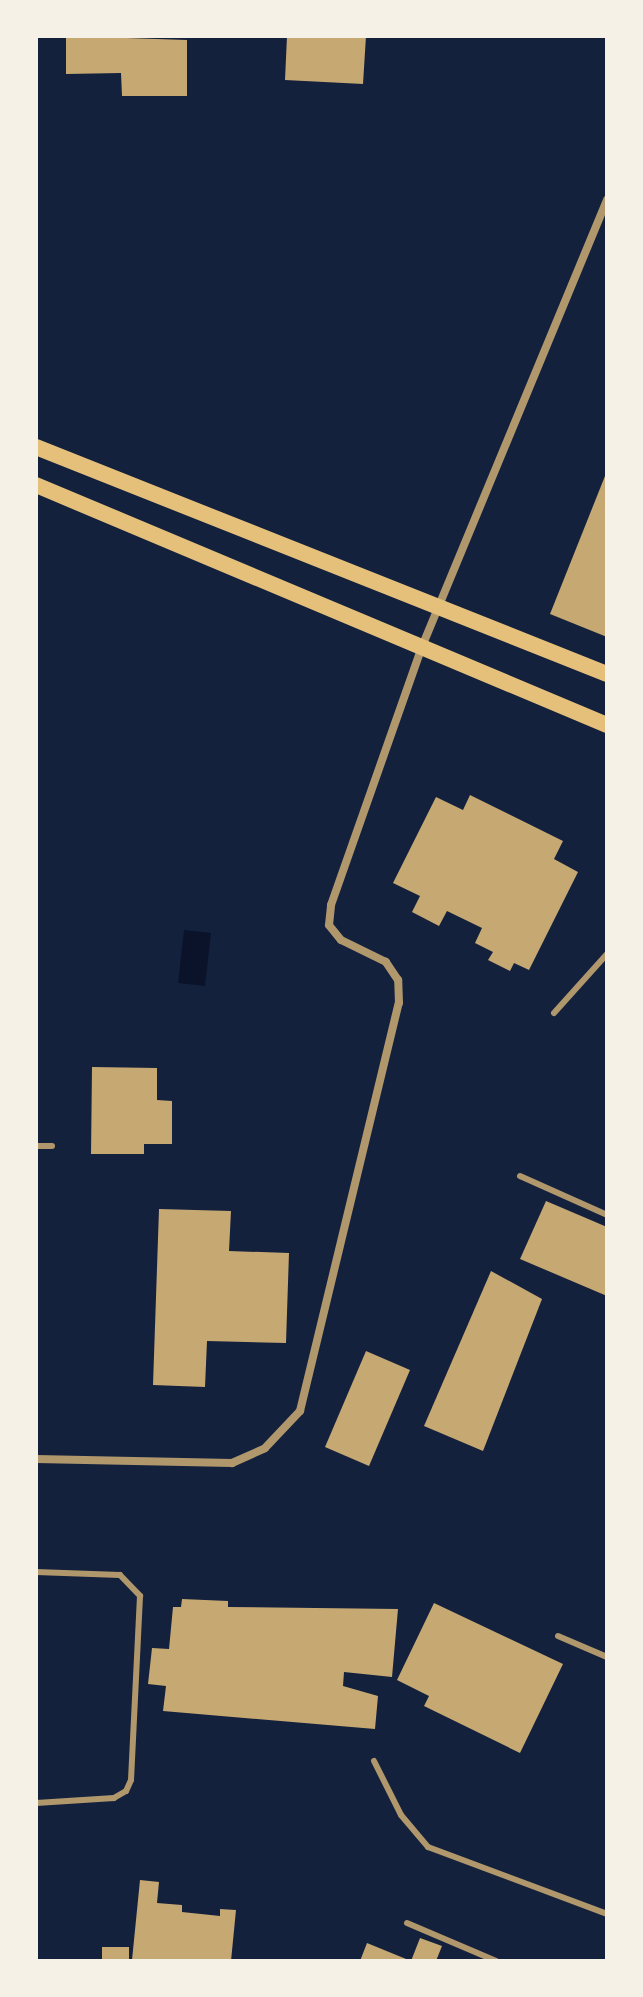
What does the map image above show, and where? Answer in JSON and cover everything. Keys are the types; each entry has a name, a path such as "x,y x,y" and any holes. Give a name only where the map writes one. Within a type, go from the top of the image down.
{"main road":[{"path":"36,447 607,674"},
{"path":"36,487 74,498 421,649 607,725"}],"street":[{"path":"36,1459 232,1463 283,1435 300,1411 399,1003 398,980 386,962 341,940 329,925 331,905 421,649 607,199"}],"lane":[{"path":"554,1013 607,954"},
{"path":"36,1146 52,1146"},
{"path":"520,1176 607,1215"},
{"path":"36,1572 120,1575 140,1596 131,1780 126,1791 114,1798 36,1803"},
{"path":"558,1636 607,1657"},
{"path":"374,1761 401,1815 428,1847 607,1914"},
{"path":"407,1923 496,1961"}],"water":[{"path":"184,930 211,933 205,986 178,983"}],"building":[{"path":"66,36 187,40 187,96 122,96 121,73 66,74"},
{"path":"287,36 366,36 363,84 285,80"},
{"path":"607,471 607,637 550,614"},
{"path":"470,795 563,841 554,859 578,872 529,970 514,963 510,971 488,960 493,952 475,943 482,928 447,911 439,926 412,912 420,896 393,883 436,797 463,810"},
{"path":"92,1067 157,1068 157,1100 172,1101 172,1144 144,1144 144,1154 91,1154"},
{"path":"546,1201 607,1227 607,1296 520,1259"},
{"path":"159,1209 231,1211 229,1251 289,1253 286,1343 207,1341 205,1387 153,1385"},
{"path":"491,1271 542,1299 483,1451 424,1426"},
{"path":"366,1351 410,1370 369,1466 325,1447"},
{"path":"182,1599 228,1601 228,1607 398,1609 392,1677 344,1672 343,1686 378,1696 375,1729 163,1711 166,1686 148,1684 152,1648 169,1649 173,1607 181,1607"},
{"path":"434,1603 563,1664 520,1753 424,1706 429,1696 397,1680"},
{"path":"140,1880 159,1882 157,1903 182,1905 182,1912 220,1916 220,1909 236,1910 231,1961 132,1960"},
{"path":"420,1938 442,1946 436,1961 411,1961"},
{"path":"367,1943 411,1961 360,1961"},
{"path":"102,1947 129,1947 129,1961 102,1961"}]}
